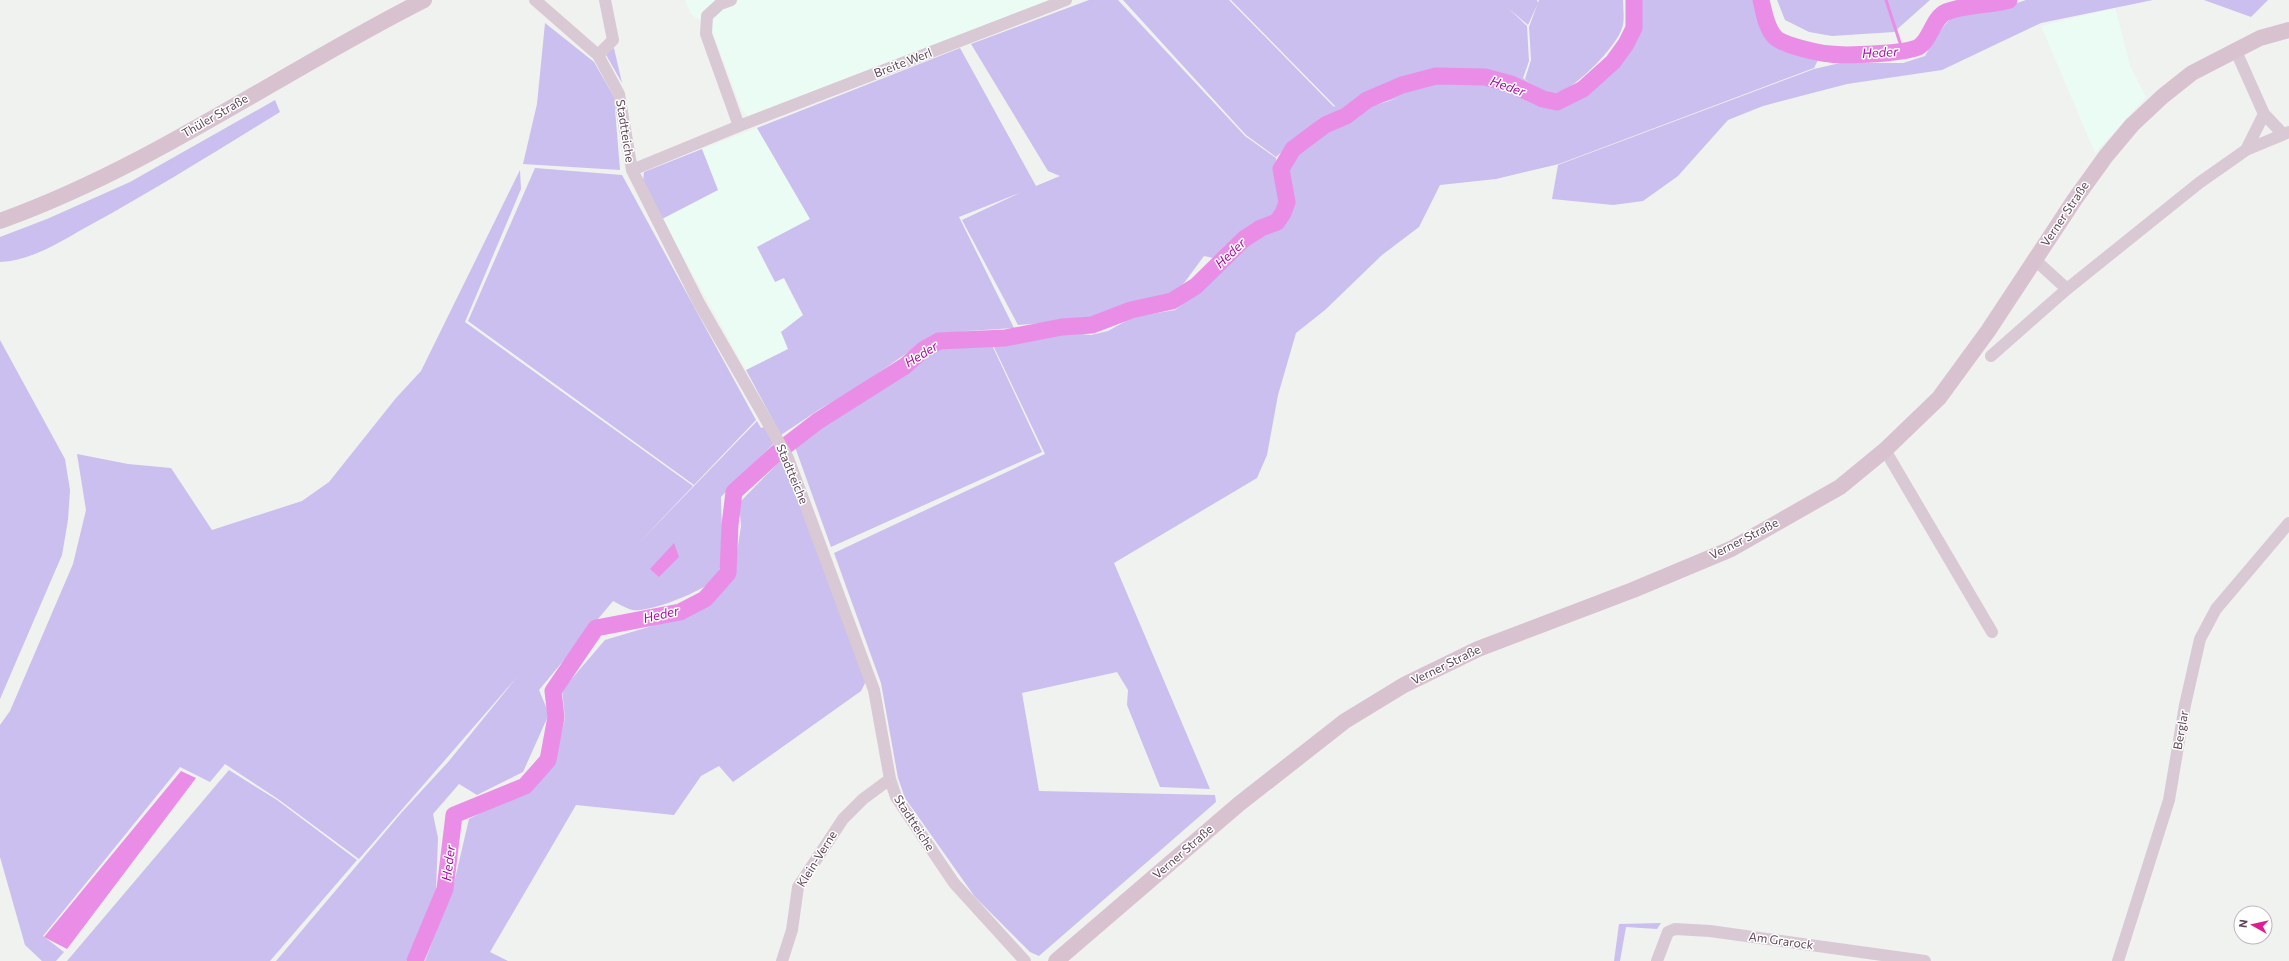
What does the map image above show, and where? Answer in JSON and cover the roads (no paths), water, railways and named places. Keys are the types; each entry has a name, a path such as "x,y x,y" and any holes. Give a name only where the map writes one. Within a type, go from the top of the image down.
{"main road":[{"name":"Thüler Straße","path":"0,221 42,206 123,168 424,0"},
{"name":"Verner Straße","path":"1056,961 1239,804 1345,721 1404,685 1478,649 1632,590 1731,549 1840,487 1885,450 1939,398 1988,331 2034,259 2106,156 2132,125 2162,96 2192,73 2235,49 2260,38 2289,30"}],"street":[{"name":"Stadtteiche","path":"535,0 598,55 619,94 632,170 699,303 788,458 874,690 890,779 896,797 903,811 954,883 1025,961"},
{"path":"598,55 613,40 606,0"},
{"path":"731,0 720,4 707,16 706,34 739,126"},
{"name":"Breite Werl","path":"632,170 739,126 1066,0"},
{"path":"1991,356 2067,289 2199,184 2246,150 2286,132 2264,114 2235,49"},
{"path":"2246,150 2264,114"},
{"path":"2034,259 2067,289"},
{"path":"1885,450 1992,632"},
{"name":"Berglar","path":"2118,961 2169,800 2185,705 2200,639 2216,609 2289,523"},
{"name":"Klein-Verne","path":"782,961 792,930 798,887 843,819 863,799 890,779"},
{"name":"Am Grarock","path":"1658,961 1668,932 1675,929 1710,931 1925,961"}],"waterway":[{"name":"Heder","path":"415,961 445,889 454,815 525,786 548,760 556,717 553,691 596,628 680,612 705,599 728,573 730,525 734,492 779,451 818,421 905,366 923,350 939,341 1005,338 1062,327 1092,325 1131,310 1172,301 1196,286 1244,239 1261,228 1277,222 1283,213 1287,202 1281,169 1293,149 1325,125 1346,116 1367,100 1402,85 1436,76 1485,77 1511,84 1543,99 1557,102 1583,89 1613,62 1626,44 1634,28 1634,0"},
{"name":"Heder","path":"1761,0 1769,29 1779,40 1792,46 1817,52 1849,55 1891,53 1914,49 1924,42 1935,23 1946,12 1954,9 2009,0"},
{"path":"1886,0 1903,52"}]}
